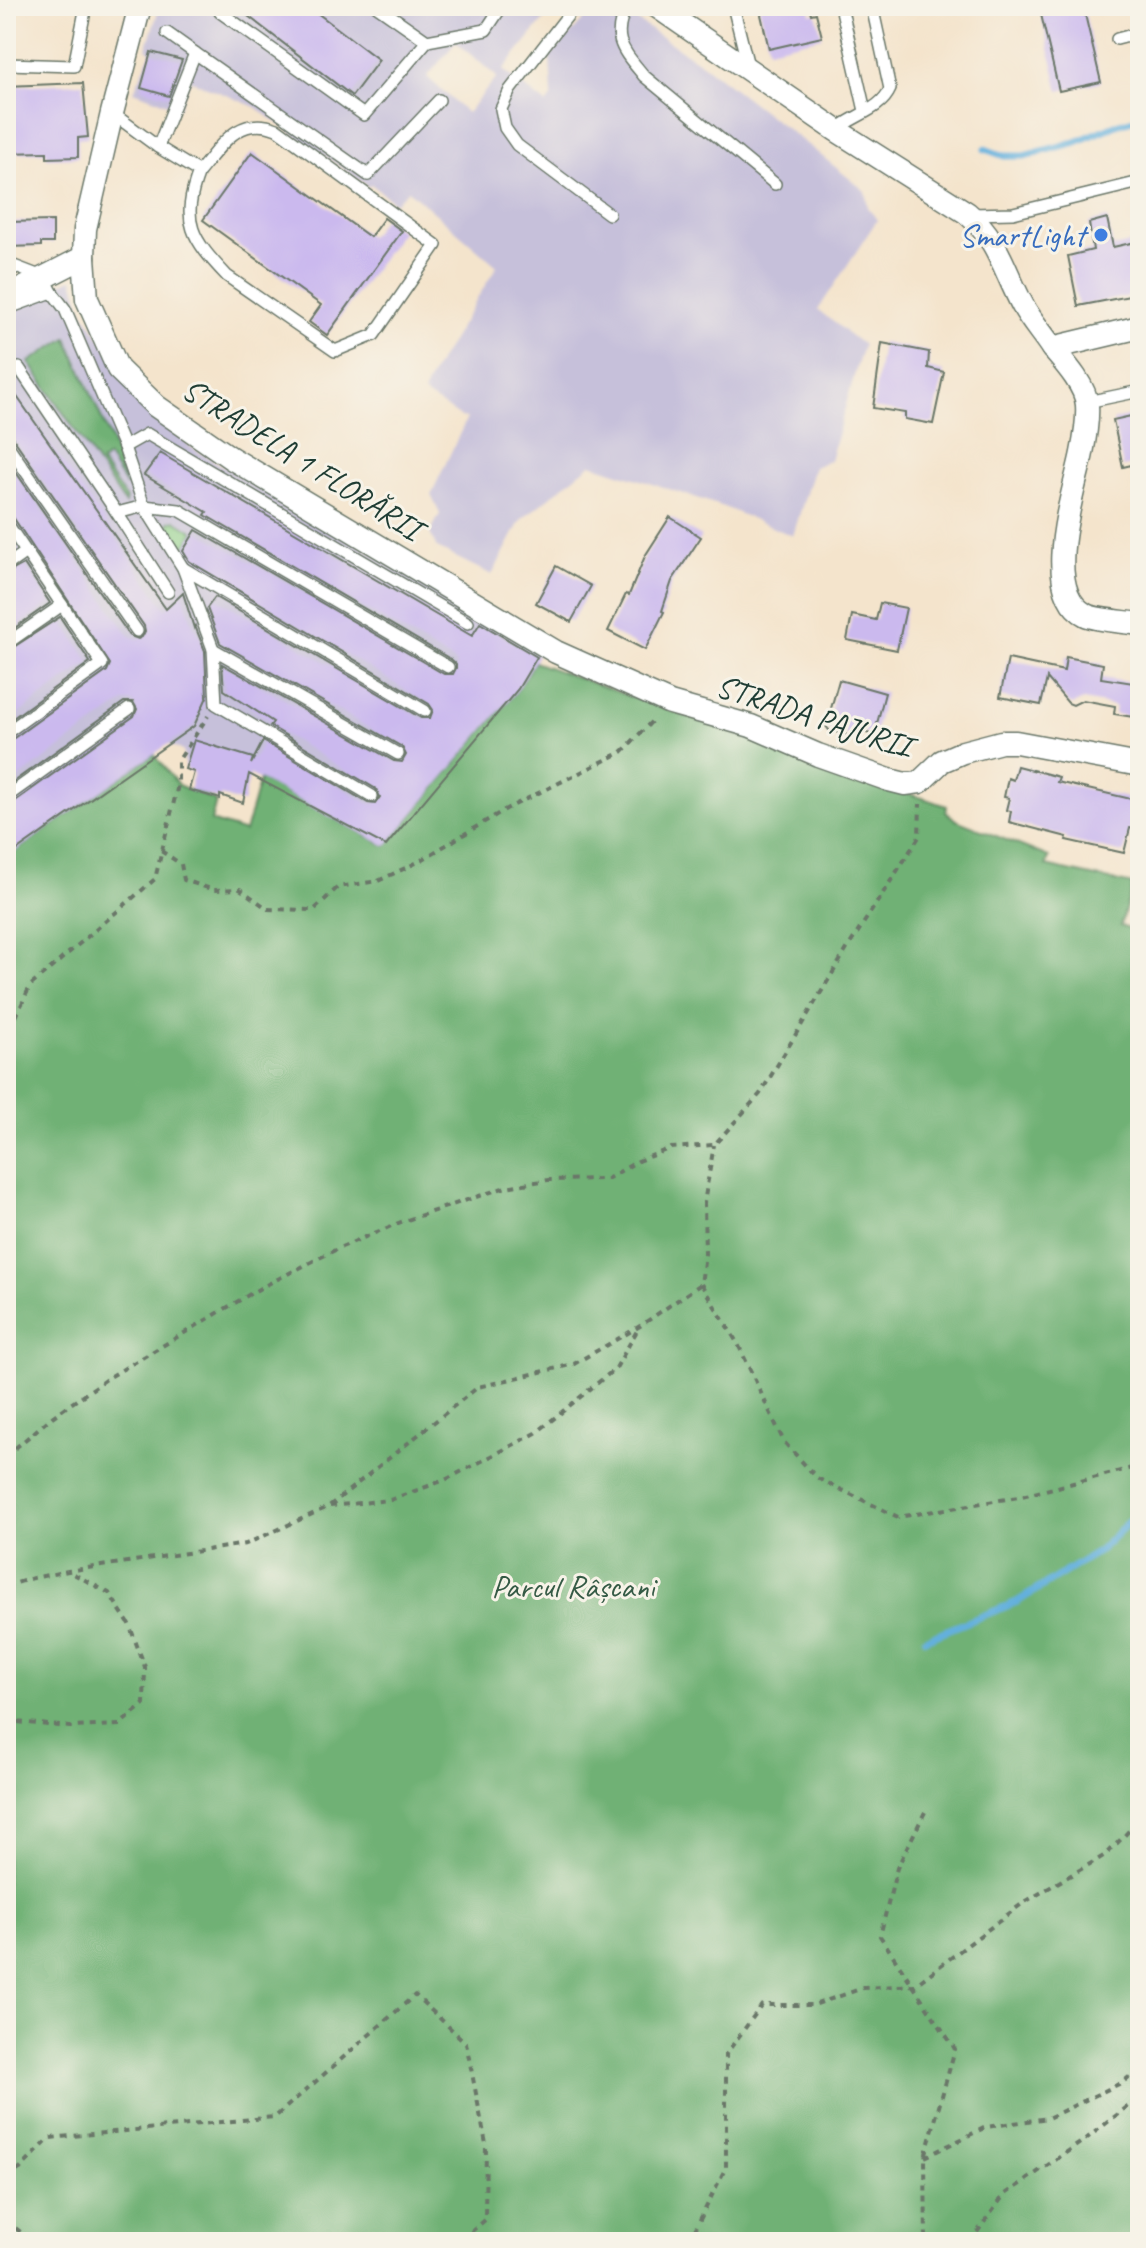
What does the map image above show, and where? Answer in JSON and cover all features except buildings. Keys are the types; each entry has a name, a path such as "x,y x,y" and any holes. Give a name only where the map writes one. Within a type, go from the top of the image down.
{"street":[{"name":"STRADELA 1 FLORĂRII","path":"140,6 85,229 87,299 118,369 156,406 231,458 520,631"},
{"path":"656,6 836,130 967,213 991,238 1023,306 1072,372 1087,402 1082,453 1063,536 1063,571 1067,591 1075,605 1086,615 1140,624"},
{"path":"6,297 49,285 84,257"},
{"path":"1052,348 1140,327"},
{"name":"STRADA PAJURII","path":"520,631 556,652 670,703 751,726 818,755 905,784 920,782 942,761 1001,742 1016,742 1140,765"}],"lane":[{"path":"6,64 74,66 86,6"},
{"path":"223,6 220,12 364,115 427,41 486,30 502,6"},
{"path":"377,6 427,41"},
{"path":"575,6 510,90 501,109 505,128 517,145 609,214"},
{"path":"627,6 618,24 619,37 627,55 644,76 775,184"},
{"path":"733,6 749,71"},
{"path":"841,6 865,111"},
{"path":"836,130 849,119 877,106 890,89 872,6"},
{"path":"167,33 368,175 439,100"},
{"path":"1117,39 1140,33"},
{"path":"158,147 195,53"},
{"path":"112,113 199,172"},
{"path":"263,124 277,129 436,245 374,335 335,351 227,276 201,247 189,213 191,193 199,172 235,131 263,124"},
{"path":"967,213 1013,213 1140,182"},
{"path":"6,263 49,285 65,309 124,447 144,506 183,568 213,649 216,704 372,796"},
{"path":"6,309 49,285"},
{"path":"19,368 168,592"},
{"path":"1087,402 1140,391"},
{"path":"124,447 147,434 468,623"},
{"path":"6,443 137,631"},
{"path":"117,513 144,506 179,510 448,667"},
{"path":"6,522 102,664 6,733"},
{"path":"6,566 26,552"},
{"path":"183,568 425,711"},
{"path":"6,644 62,605"},
{"path":"213,649 398,754"},
{"path":"6,797 129,709"}],"path":[{"path":"161,851 181,864 184,880 214,890 240,889 268,909 314,910 338,887 378,881 391,875 506,809 622,752 670,703"},
{"path":"6,1039 30,986 155,879 178,785 178,761 216,704"},
{"path":"920,782 919,837 760,1094 714,1145 704,1203 705,1255 701,1284 738,1344 784,1442 817,1478 898,1517 1018,1497 1140,1466"},
{"path":"6,1456 52,1417 108,1378 262,1287 339,1248 401,1222 506,1187 548,1180 607,1179 638,1161 671,1148 714,1145"},
{"path":"6,1586 68,1571 246,1544 328,1507 478,1387 574,1364 640,1326 701,1284"},
{"path":"328,1507 390,1500 445,1480 536,1433 616,1368 640,1326"},
{"path":"6,1721 70,1727 119,1725 144,1704 145,1667 129,1624 109,1593 68,1571"},
{"path":"925,1812 897,1868 880,1936 955,2049 925,2157 926,2242"},
{"path":"689,2242 726,2167 726,2054 762,2005 814,2005 863,1988 915,1985 1023,1903 1107,1854 1140,1819"},
{"path":"6,2177 20,2169 50,2138 275,2117 415,1995 466,2043 486,2144 485,2220 459,2242"},
{"path":"925,2157 986,2127 1048,2118 1123,2082 1140,2068"},
{"path":"970,2242 1004,2195 1086,2139 1140,2097"},
{"path":"6,2221 34,2242"}],"shaded area":[{"path":"160,6 555,6 503,70 546,104 552,96 550,57 596,6 603,10 606,6 615,6 705,66 865,191 868,207 877,220 818,310 863,345 830,460 814,467 793,536 724,507 591,464 521,520 492,575 437,548 430,533 440,514 431,495 467,418 423,393 497,266 408,190 395,203 255,107 190,80 179,108 134,91 151,52 146,49","holes":["456,42 497,77 467,113 427,77"]},
{"path":"73,279 82,309 146,410 191,447 540,651 518,689 386,846 250,774 243,803 221,796 220,799 194,772 185,769 183,751 146,735 145,743 154,754 6,858 6,304"}],"green space":[{"path":"67,338 112,442 126,486 108,457 101,462 126,499 125,504 29,362"},
{"path":"175,520 194,532 183,551 168,530 169,522"},
{"name":"Parcul Râșcani","path":"534,662 822,765 947,806 946,812 956,820 1049,857 1046,866 1133,885 1120,926 1140,931 1140,2242 6,2242 6,858 154,754 178,785 216,801 211,821 245,832 260,779 386,846 518,689"}],"waterway":[{"path":"985,149 1004,156 1024,156 1076,142 1140,118"},
{"path":"925,1639 1017,1602 1099,1551 1140,1511"}],"place":[{"name":"SmartLight","path":"1101,235"}]}
